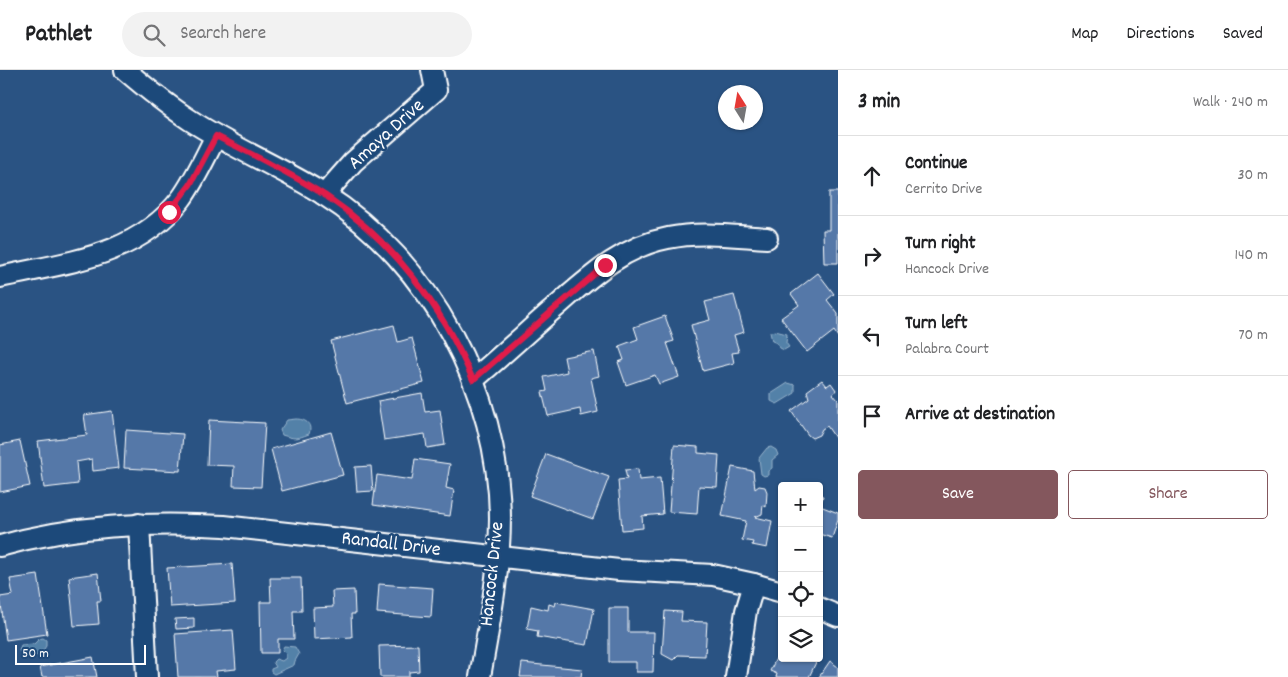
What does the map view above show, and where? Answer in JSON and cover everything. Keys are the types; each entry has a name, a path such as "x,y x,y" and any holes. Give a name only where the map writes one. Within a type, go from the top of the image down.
{"street":[{"name":"Hancock Drive","path":"125,70 156,96 190,120 216,136 287,172 324,195 362,224 392,253 435,307 463,356 473,380 490,435 497,476 500,517 499,558 480,677"},
{"name":"Amaya Drive","path":"324,195 354,162 436,90 432,70"},
{"path":"0,277 96,256 128,243 142,234 156,224 180,199 190,185 216,136"},
{"path":"473,380 594,274 635,248 684,235 701,234 767,238"},
{"path":"139,524 146,677"},
{"name":"Randall Drive","path":"0,546 29,538 72,530 139,524 224,526 499,558 619,570 713,575 778,591"},
{"path":"736,677 746,611 754,584"},
{"path":"823,610 838,616"}],"water":[{"path":"775,331 787,334 786,343 789,347 784,350 772,341 770,332"},
{"path":"788,383 795,385 795,393 777,404 771,401 771,394"},
{"path":"296,419 309,424 309,434 296,438 282,435 280,430 287,420"},
{"path":"771,447 776,450 778,455 772,460 772,468 768,471 768,475 764,476 761,474 759,458 767,448"},
{"path":"43,638 46,640 46,646 40,655 30,656 19,651 21,645 34,644"},
{"path":"284,646 295,647 299,654 294,665 274,674 271,672 271,669 276,667 273,662 276,659 282,661 286,658 286,654 282,650"}],"building":[{"path":"829,192 838,192 838,263 824,263 823,230 829,230"},
{"path":"818,273 834,294 827,300 838,314 838,337 834,331 807,352 781,318 799,305 791,294"},
{"path":"734,295 744,332 734,335 739,352 732,353 734,363 703,371 691,325 710,320 705,302"},
{"path":"665,316 674,341 667,343 679,377 659,384 655,375 626,385 618,362 624,360 619,346 638,339 634,327"},
{"path":"394,325 398,342 412,338 424,383 347,403 331,341"},
{"path":"594,351 599,376 591,378 598,412 581,416 580,409 548,416 542,392 547,391 544,377 567,372 564,357"},
{"path":"822,380 827,386 831,383 836,390 833,394 838,400 838,442 827,426 822,429 819,435 812,438 791,411 809,398 807,391"},
{"path":"422,393 425,412 440,410 445,445 427,448 425,434 384,440 378,401"},
{"path":"112,411 119,468 93,471 92,459 76,462 78,484 44,488 38,441 87,435 84,415"},
{"path":"209,420 265,423 261,487 233,486 234,466 207,465"},
{"path":"126,430 183,434 180,471 124,468"},
{"path":"331,432 343,475 282,491 271,449"},
{"path":"20,441 30,486 0,492 0,445"},
{"path":"674,445 698,447 698,453 719,455 717,487 699,486 697,514 669,512"},
{"path":"546,454 609,477 593,519 530,496"},
{"path":"415,459 450,464 446,488 454,490 450,516 373,505 377,475 412,480"},
{"path":"371,466 373,491 357,492 355,467"},
{"path":"732,467 753,471 755,489 759,486 765,487 767,492 766,507 763,505 762,514 755,517 772,521 767,548 752,545 753,542 742,540 746,521 722,516"},
{"path":"638,469 639,480 660,478 663,514 642,516 643,528 622,530 618,480 627,479 625,470"},
{"path":"823,507 838,513 838,520 832,538 823,535"},
{"path":"232,564 235,603 170,607 167,568"},
{"path":"98,573 101,601 97,601 99,624 74,626 69,577"},
{"path":"38,575 47,634 6,640 0,597 13,595 10,579"},
{"path":"270,578 301,578 302,611 293,611 294,639 278,639 278,653 261,653 260,602 271,602"},
{"path":"379,584 433,588 431,617 377,613"},
{"path":"354,590 355,614 351,614 352,637 314,639 313,608 333,607 332,591"},
{"path":"556,602 594,609 587,645 537,637 538,631 527,629 531,606 548,610 549,604 555,606"},
{"path":"609,608 628,608 628,632 654,632 653,672 636,672 636,662 609,662"},
{"path":"665,611 682,612 681,621 707,622 705,656 678,655 673,660 662,654"},
{"path":"194,618 194,628 176,629 175,619"},
{"path":"233,630 236,669 216,671 217,677 178,677 175,634"},
{"path":"418,645 419,671 409,672 409,677 380,677 379,646"},
{"path":"778,654 778,662 816,662 809,677 776,677 777,674 770,671"},
{"path":"93,657 97,677 42,677 40,667"},
{"path":"830,661 838,667 838,677 819,677"},
{"path":"522,663 582,669 581,677 520,677"}],"route":[{"path":"169,212 190,185 216,136 287,172 341,206 392,253 435,307 463,356 473,380 605,265"}]}
